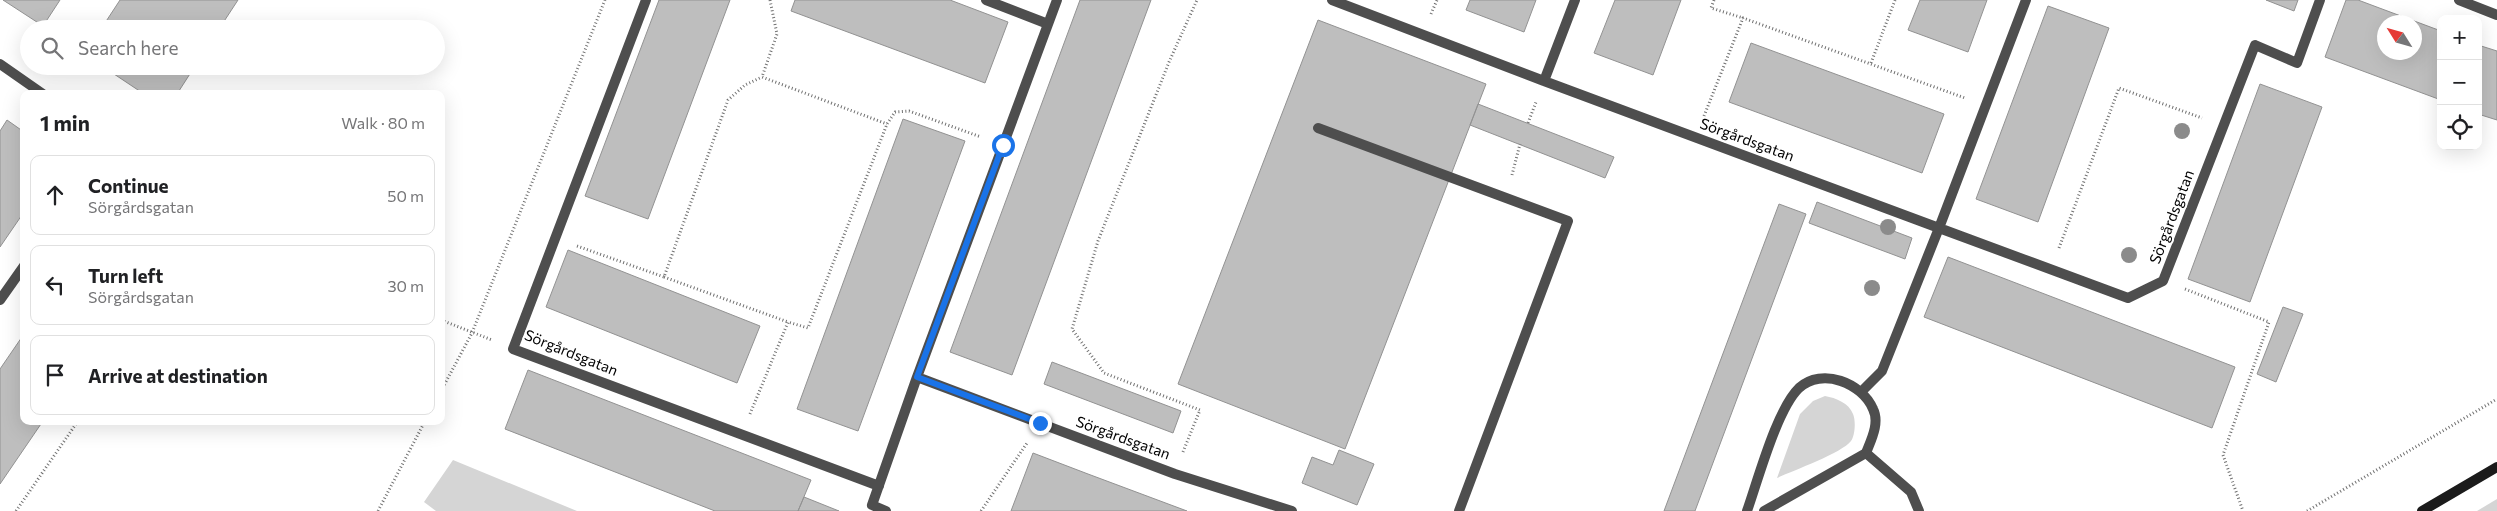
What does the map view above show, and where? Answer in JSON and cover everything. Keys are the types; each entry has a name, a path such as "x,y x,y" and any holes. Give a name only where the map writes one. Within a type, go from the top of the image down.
{"street":[{"name":"Sörgårdsgatan","path":"646,0 513,349 879,486"},
{"path":"986,0 1048,24"},
{"path":"886,511 872,505 917,377 1057,0"},
{"name":"Sörgårdsgatan","path":"1332,0 1544,81 2128,298 2163,281 2255,45 2297,63 2320,0"},
{"path":"1544,81 1576,0"},
{"path":"1862,392 1882,371 2026,0"},
{"path":"2459,0 2497,16"},
{"path":"0,64 37,90"},
{"path":"1318,128 1568,221 1459,511"},
{"path":"0,300 20,272"},
{"name":"Sörgårdsgatan","path":"917,377 1175,474 1292,511"},
{"path":"1747,511 1786,403 1800,387 1817,379 1842,380 1862,392 1874,410 1875,430 1866,453 1764,511"},
{"path":"1866,453 1911,492 1919,511"},
{"path":"2422,511 2497,467"}],"path":[{"path":"445,384 472,333 605,0"},
{"path":"762,77 778,34 770,0"},
{"path":"1175,474 1200,410 1104,373 1072,329 1098,241 1169,62 1198,0"},
{"path":"1714,0 1711,8 1871,63 1986,106"},
{"path":"1871,63 1895,0"},
{"path":"1696,137 1743,18"},
{"path":"664,277 728,100 744,85 762,77 887,124"},
{"path":"2051,269 2119,88 2224,126"},
{"path":"555,238 808,328 887,124 895,112 909,111 1003,145"},
{"path":"1503,197 1516,162 1520,144"},
{"path":"2163,281 2269,322 2223,455 2243,511"},
{"path":"445,322 472,333"},
{"path":"741,435 788,322"},
{"path":"2307,511 2497,400"},
{"path":"981,511 1040,423"},
{"path":"16,511 75,425"},
{"path":"378,511 423,425"}],"shaded area":[{"path":"1825,396 1842,402 1851,410 1855,424 1851,441 1828,456 1777,478 1800,414 1813,401"},
{"path":"453,460 577,511 436,511 424,502"},
{"path":"2497,499 2497,511 2477,511"}],"building":[{"path":"3,0 60,0 47,20 34,20"},
{"path":"120,0 238,0 225,20 107,20"},
{"path":"659,0 730,0 648,219 585,196"},
{"path":"795,0 950,0 1008,22 985,83 791,11"},
{"path":"1080,0 1151,0 1012,375 950,352"},
{"path":"1470,0 1536,0 1524,32 1466,10"},
{"path":"1615,0 1681,0 1653,75 1594,53"},
{"path":"1920,0 1987,0 1968,52 1908,30"},
{"path":"2266,0 2298,0 2294,11"},
{"path":"2346,0 2358,0 2398,15 2377,15 2377,60 2422,60 2422,24 2437,30 2437,99 2325,57"},
{"path":"2048,6 2109,28 2038,222 1976,199"},
{"path":"1318,20 1486,84 1345,449 1178,384"},
{"path":"1751,43 1944,114 1922,173 1729,102"},
{"path":"2482,46 2497,51 2497,120 2482,115"},
{"path":"116,75 189,75 180,90 138,90"},
{"path":"2260,84 2322,107 2250,302 2188,279"},
{"path":"1478,104 1614,157 1605,178 1470,125"},
{"path":"903,119 965,141 858,431 797,409"},
{"path":"7,120 20,129 20,218 0,247 0,131"},
{"path":"1817,202 1912,238 1905,259 1809,223"},
{"path":"1779,204 1806,214 1695,511 1664,511"},
{"path":"568,250 760,326 737,383 546,307"},
{"path":"1948,257 2235,367 2212,428 1924,317"},
{"path":"2283,307 2303,314 2276,382 2257,374"},
{"path":"20,340 20,425 40,425 0,484 0,369"},
{"path":"1052,362 1181,411 1173,433 1044,384"},
{"path":"528,370 811,480 798,511 715,511 505,429"},
{"path":"1339,450 1374,464 1357,505 1302,483 1312,457 1333,465"},
{"path":"1033,453 1088,474 1187,511 1011,511"},
{"path":"804,497 839,511 798,511"}],"route":[{"path":"1003,145 917,377 1040,423"}]}
